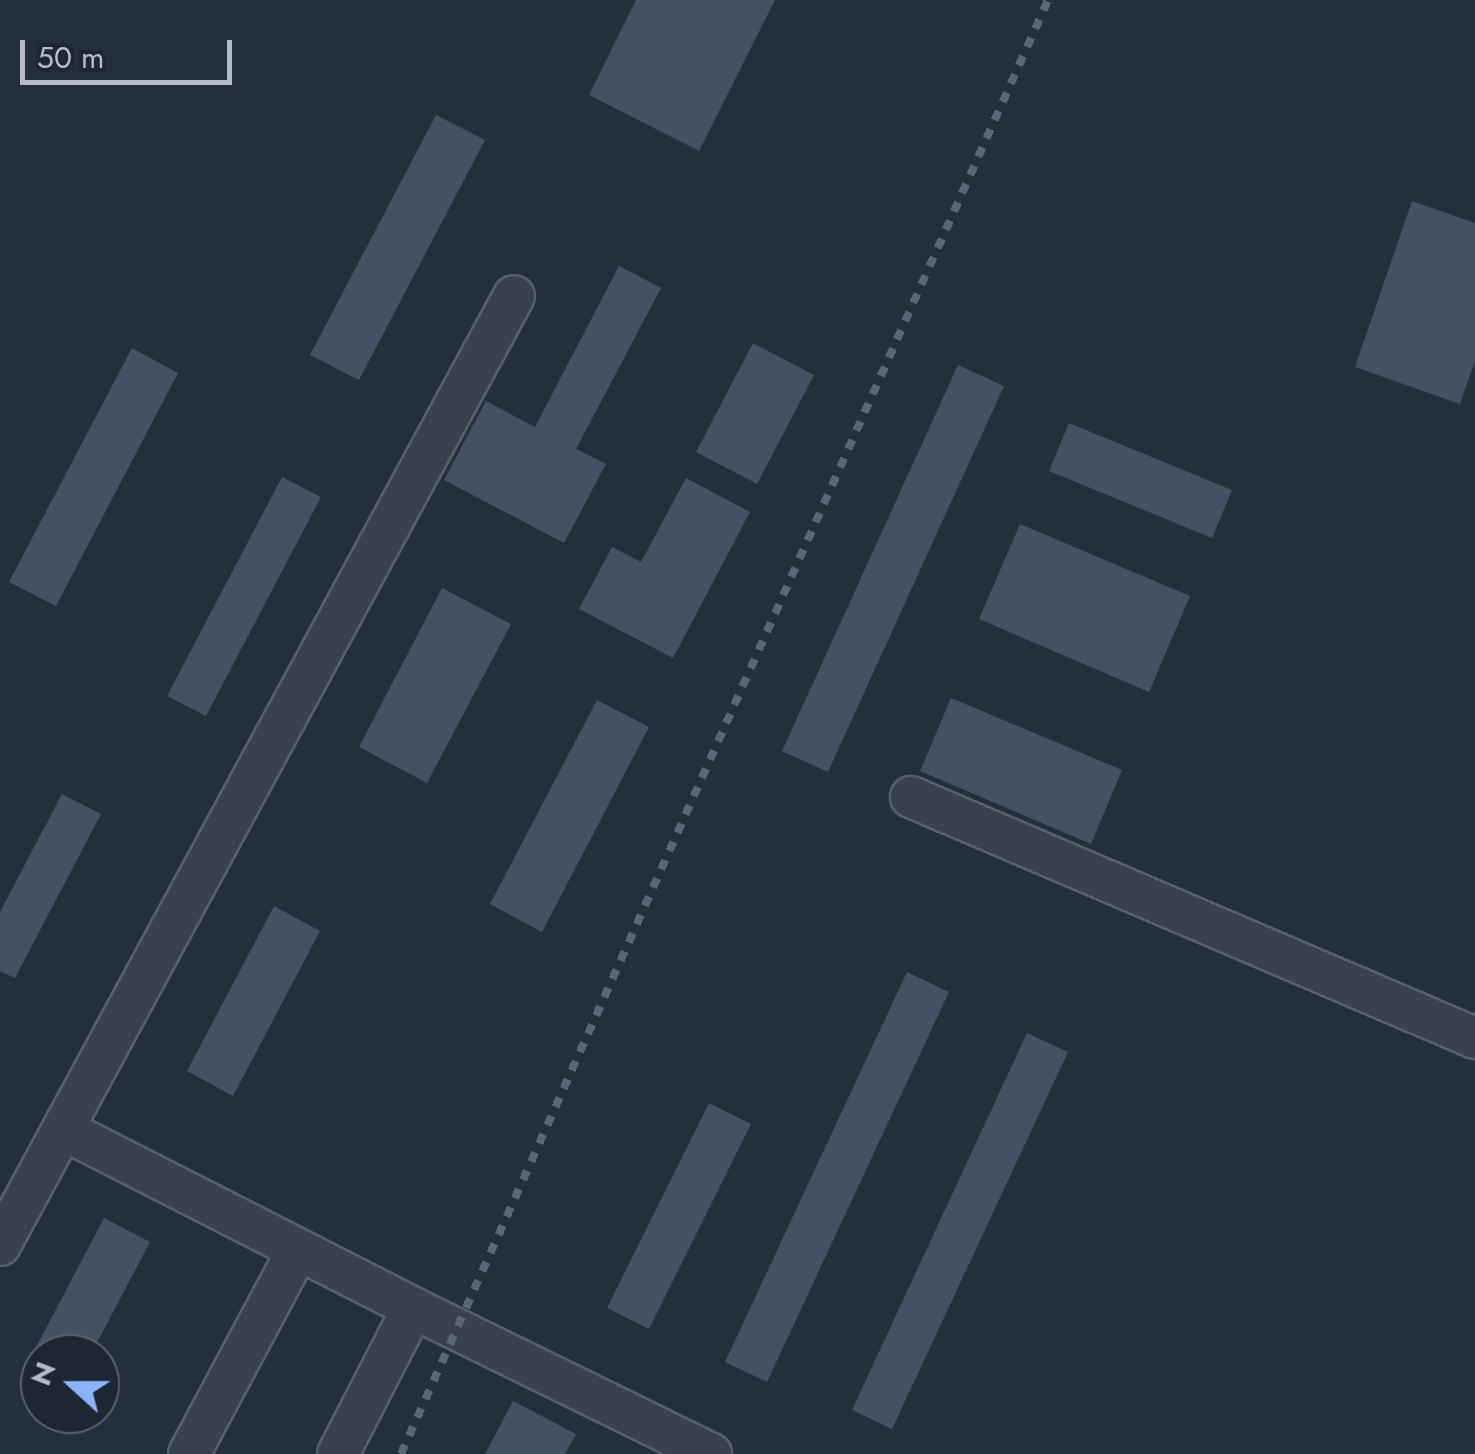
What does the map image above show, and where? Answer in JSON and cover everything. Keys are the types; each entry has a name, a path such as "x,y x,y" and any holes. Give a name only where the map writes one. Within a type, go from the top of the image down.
{"street":[{"path":"0,1245 514,296"},
{"path":"911,797 1475,1038"},
{"path":"64,1130 711,1454"},
{"path":"189,1454 298,1250"},
{"path":"338,1454 413,1308"}],"building":[{"path":"636,0 775,0 699,151 589,95"},
{"path":"436,115 485,140 359,380 310,355"},
{"path":"1412,201 1475,223 1475,361 1460,404 1355,367"},
{"path":"619,266 661,288 576,449 606,464 564,543 444,480 486,401 535,427"},
{"path":"753,343 814,375 757,484 696,452"},
{"path":"132,348 178,373 56,606 9,582"},
{"path":"958,365 1004,386 828,772 782,751"},
{"path":"1069,423 1232,490 1212,538 1049,471"},
{"path":"282,477 321,497 206,716 167,696"},
{"path":"686,478 750,512 673,658 579,609 612,547 641,562"},
{"path":"1020,524 1190,596 1149,692 979,619"},
{"path":"442,588 511,624 427,783 359,747"},
{"path":"951,698 1122,770 1091,844 920,771"},
{"path":"597,700 649,727 542,932 490,904"},
{"path":"62,794 101,814 15,978 0,971 0,912"},
{"path":"274,906 320,931 233,1096 187,1071"},
{"path":"907,972 949,992 767,1382 725,1362"},
{"path":"1027,1033 1068,1052 892,1429 852,1410"},
{"path":"709,1103 751,1124 649,1329 607,1308"},
{"path":"104,1218 150,1242 102,1334 43,1334"},
{"path":"513,1401 576,1434 565,1454 485,1454"}],"railway":[{"path":"401,1454 1048,0"}]}
